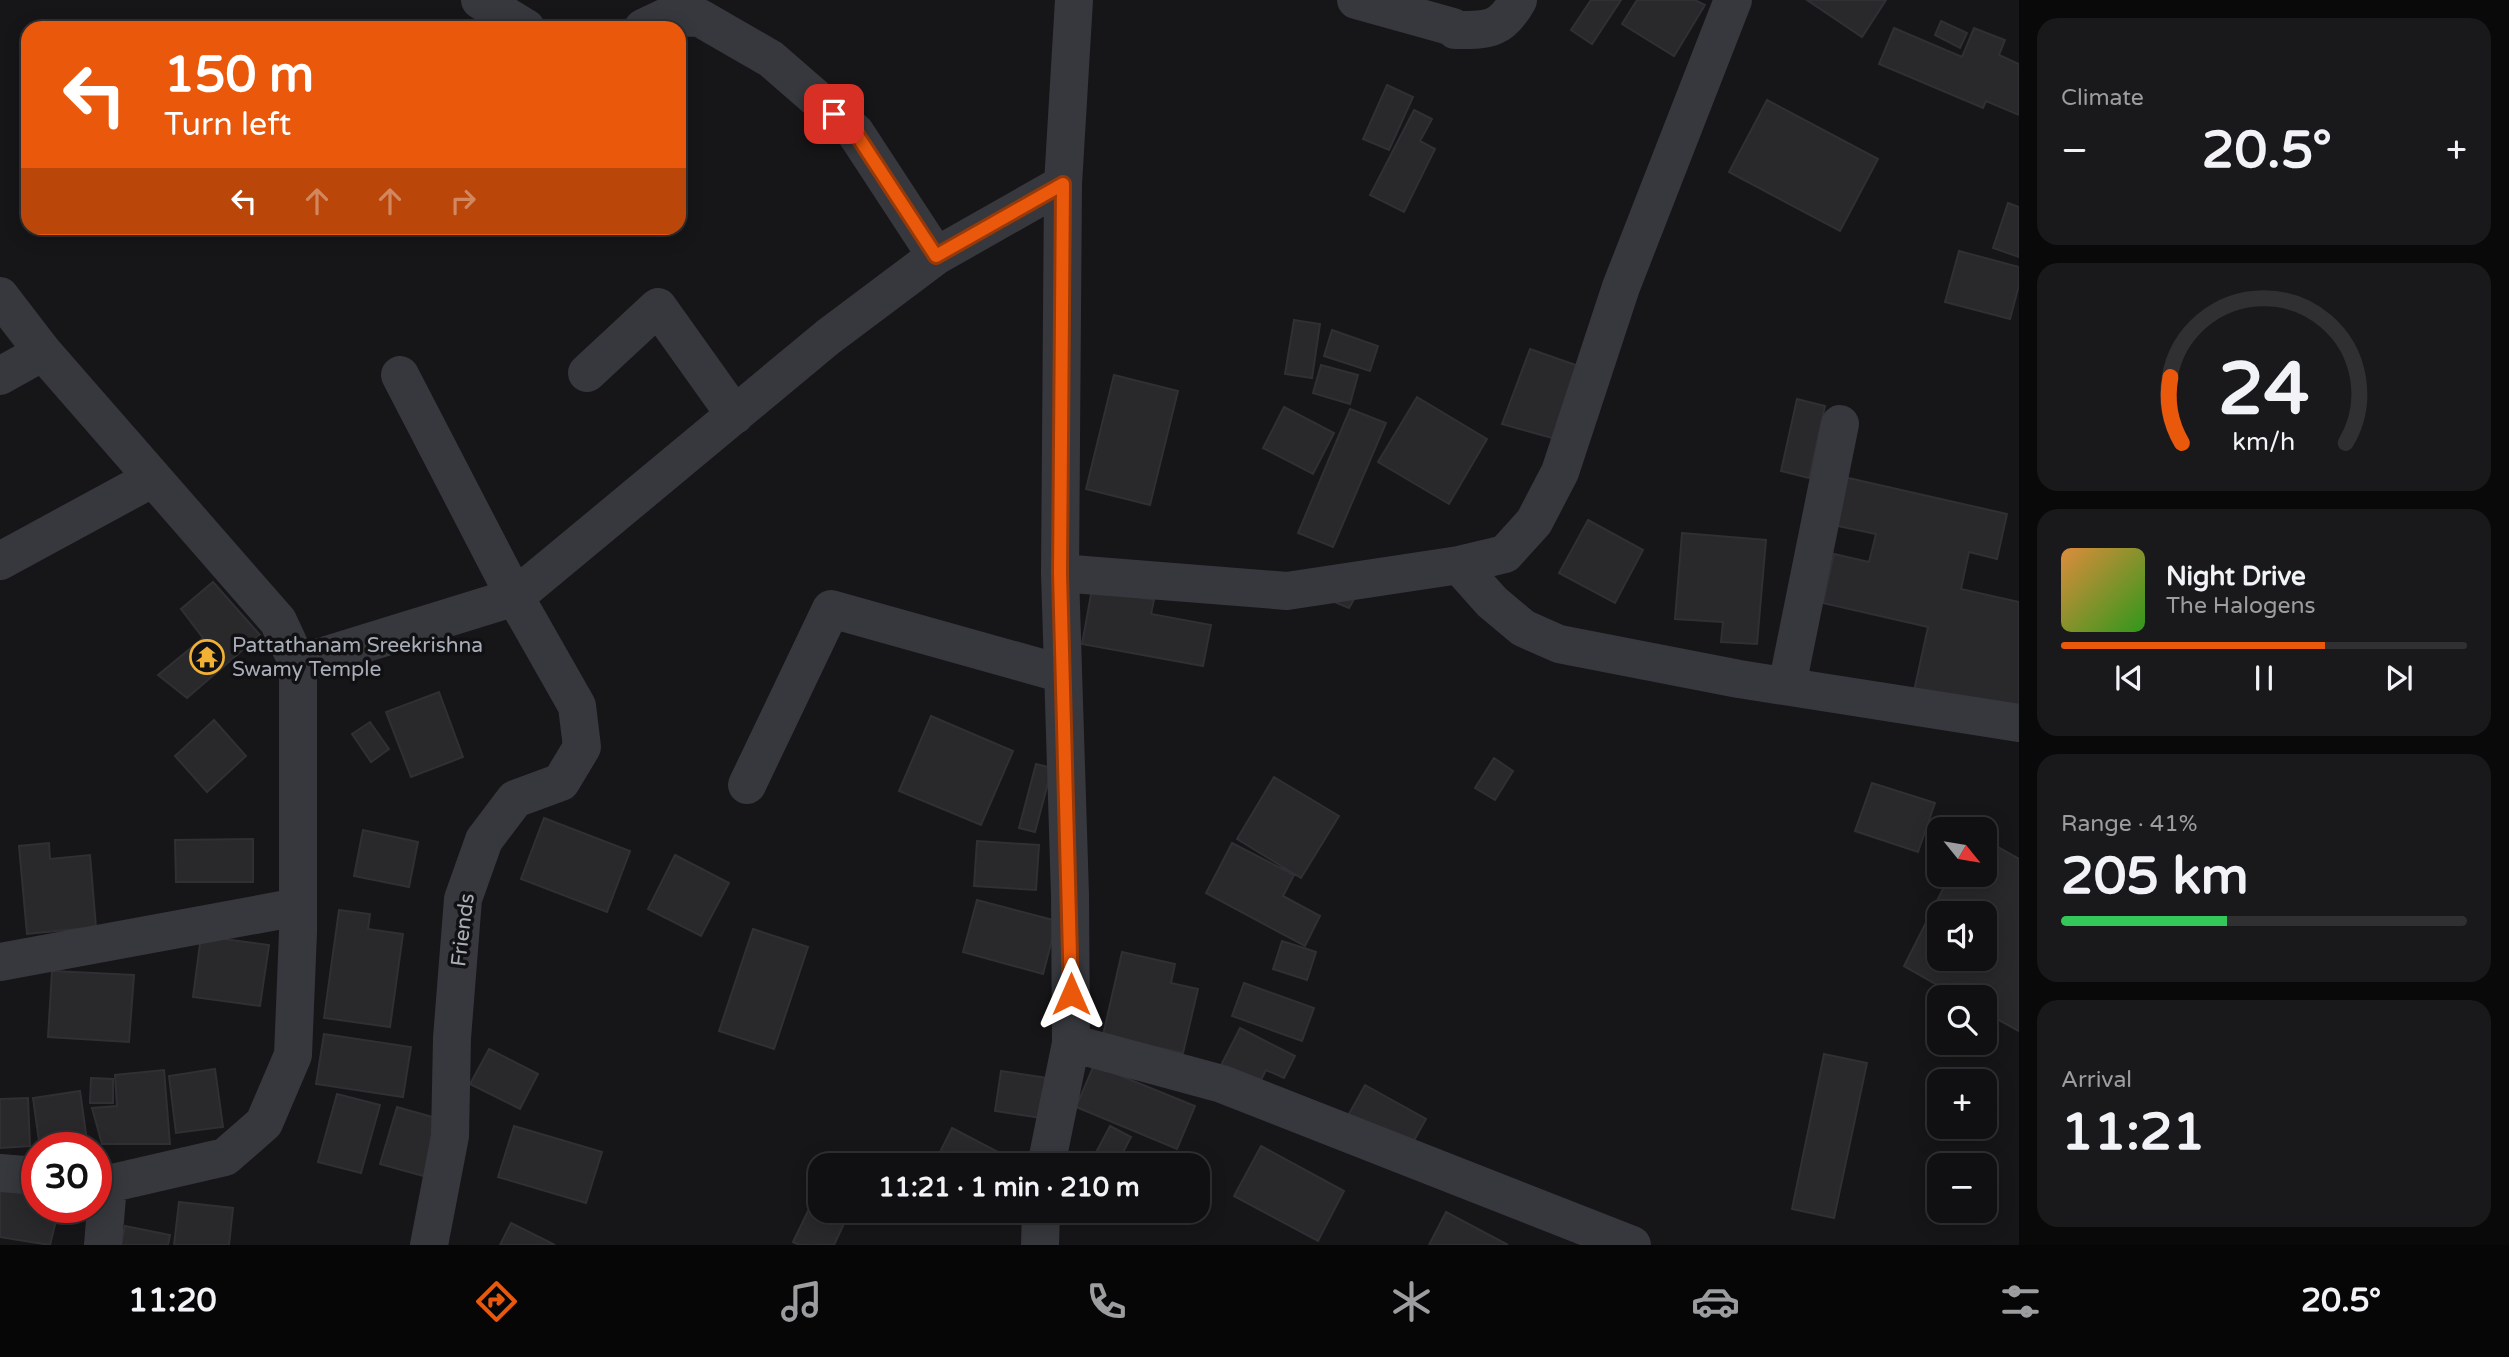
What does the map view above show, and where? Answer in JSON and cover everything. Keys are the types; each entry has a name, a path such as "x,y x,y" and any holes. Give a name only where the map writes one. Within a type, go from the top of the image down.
{"street":[{"path":"480,0 514,21"},
{"path":"1049,1153 1071,1043 1070,895 1060,573 1063,184 1074,0"},
{"path":"1356,0 1453,27 1455,30 1487,30 1507,20 1518,0"},
{"path":"1060,573 1287,591 1459,565 1505,554 1534,522 1560,472 1621,287 1733,0"},
{"path":"658,21 666,17 699,18 771,59 855,132 936,256"},
{"path":"298,664 515,597 828,337 936,256 1063,184"},
{"path":"0,296 43,352 278,621 298,664 298,907 293,1055 264,1122 225,1157 112,1181"},
{"path":"587,373 658,307 735,415"},
{"path":"0,376 43,352"},
{"name":"Friends","path":"400,375 515,597 576,706 582,747 561,782 515,799 484,840 463,899 452,1038 450,1136 429,1245"},
{"path":"1787,687 1840,424"},
{"path":"0,561 153,478"},
{"path":"1459,565 1492,602 1523,628 1559,643 1787,687 2019,723"},
{"path":"747,785 831,609 1063,674"},
{"path":"0,962 298,907"},
{"path":"1071,1043 1222,1084 1632,1245"},
{"path":"0,1172 21,1174"},
{"path":"103,1223 103,1245"},
{"path":"1040,1245 1041,1223"}],"building":[{"path":"1591,0 1621,0 1592,44 1571,30"},
{"path":"1637,0 1695,0 1705,5 1674,56 1622,24"},
{"path":"1807,0 1886,0 1862,37"},
{"path":"1941,21 1967,33 1960,48 1935,35"},
{"path":"1894,28 1962,57 1974,28 2005,40 1999,55 2019,64 2019,115 1986,101 1983,108 1879,64"},
{"path":"1387,85 1413,97 1389,150 1363,139"},
{"path":"1767,100 1878,159 1840,231 1729,172"},
{"path":"1414,110 1432,119 1420,141 1435,149 1404,212 1370,195"},
{"path":"2008,203 2019,207 2019,257 1993,248"},
{"path":"1959,251 2019,267 2019,285 2010,319 1945,302"},
{"path":"1294,320 1320,324 1312,378 1285,374"},
{"path":"1332,330 1378,346 1370,371 1324,356"},
{"path":"1530,349 1584,368 1563,441 1502,424"},
{"path":"1321,365 1358,375 1350,404 1313,393"},
{"path":"1114,375 1178,391 1150,505 1086,489"},
{"path":"1417,397 1487,439 1449,504 1378,462"},
{"path":"1797,399 1825,406 1809,478 1781,471"},
{"path":"1284,407 1334,433 1313,474 1263,448"},
{"path":"1350,409 1386,423 1333,547 1298,533"},
{"path":"1844,477 2007,514 1997,559 1969,552 1961,589 2019,602 2019,714 1914,691 1928,627 1823,603 1834,554 1869,562 1876,534 1833,525"},
{"path":"1588,520 1643,550 1615,603 1559,573"},
{"path":"1682,533 1766,540 1757,644 1721,642 1723,622 1675,619"},
{"name":"Pattathanam Sreekrishna Swamy Temple","path":"213,582 260,635 187,698 158,675 203,638 181,609"},
{"path":"1092,589 1154,600 1151,614 1211,625 1203,666 1082,644"},
{"path":"1358,592 1349,608 1327,599"},
{"path":"439,692 463,757 411,777 386,712"},
{"path":"931,716 1013,751 981,825 899,791"},
{"path":"214,720 246,756 207,792 175,756"},
{"path":"370,722 389,749 371,762 352,734"},
{"path":"1494,758 1513,771 1495,800 1475,788"},
{"path":"1036,764 1052,768 1035,832 1019,828"},
{"path":"1274,777 1339,816 1301,878 1237,839"},
{"path":"1872,783 1935,803 1930,817 1927,817 1927,826 1918,852 1855,831"},
{"path":"544,818 630,851 607,912 521,879"},
{"path":"363,830 418,842 409,887 354,876"},
{"path":"253,839 253,882 176,882 175,840"},
{"path":"977,841 1039,845 1036,890 974,886"},
{"path":"49,843 50,859 90,855 96,927 27,934 19,846"},
{"path":"1232,843 1294,875 1283,896 1320,916 1305,946 1206,893"},
{"path":"1997,846 2019,859 2019,1031 1997,1019 1997,985 1937,985 1904,966 1927,920 1927,971 1997,971 1997,901 1937,901 1944,887 1997,887"},
{"path":"675,855 729,883 701,936 648,909"},
{"path":"977,900 1057,921 1043,974 963,952"},
{"path":"339,910 370,914 368,929 403,934 390,1027 324,1018"},
{"path":"753,929 808,947 774,1049 719,1031"},
{"path":"201,936 269,945 260,1006 193,997"},
{"path":"1282,941 1316,952 1307,980 1273,969"},
{"path":"1122,952 1175,964 1171,983 1198,989 1183,1053 1103,1035"},
{"path":"52,971 134,975 129,1042 48,1037"},
{"path":"1244,983 1314,1008 1302,1041 1232,1016"},
{"path":"1240,1028 1295,1056 1284,1078 1266,1070 1253,1096 1215,1077"},
{"path":"324,1034 411,1047 403,1097 316,1084"},
{"path":"489,1049 538,1074 520,1109 470,1084"},
{"path":"1824,1054 1867,1063 1834,1218 1792,1209"},
{"path":"1094,1065 1195,1106 1177,1149 1076,1107"},
{"path":"215,1069 223,1127 176,1133 169,1076"},
{"path":"164,1070 170,1144 112,1144 112,1132 99,1132 92,1108 117,1106 115,1075"},
{"path":"1001,1071 1048,1078 1042,1118 995,1111"},
{"path":"91,1078 113,1079 113,1103 90,1103"},
{"path":"1365,1085 1426,1119 1406,1155 1345,1121"},
{"path":"80,1091 86,1132 38,1132 33,1098"},
{"path":"337,1094 380,1105 361,1173 318,1162"},
{"path":"28,1098 29,1132 21,1132 21,1147 0,1148 0,1099"},
{"path":"397,1107 443,1120 427,1177 380,1164"},
{"path":"514,1126 602,1152 586,1203 498,1177"},
{"path":"1110,1126 1131,1137 1123,1153 1096,1153"},
{"path":"952,1128 1000,1153 940,1153"},
{"path":"1261,1146 1344,1191 1318,1241 1234,1196"},
{"path":"0,1182 21,1187 21,1223 55,1223 50,1245 0,1237"},
{"path":"179,1202 233,1208 229,1245 174,1245"},
{"path":"808,1211 808,1223 844,1223 834,1245 799,1245 793,1242"},
{"path":"1446,1212 1508,1245 1429,1245"},
{"path":"511,1223 555,1245 500,1245"},
{"path":"125,1226 170,1235 168,1245 121,1245"}],"place":[{"name":"Pattathanam Sreekrishna Swamy Temple","path":"207,657"}],"route":[{"path":"834,114 855,132 936,256 1063,184 1060,573 1071,994"}]}
